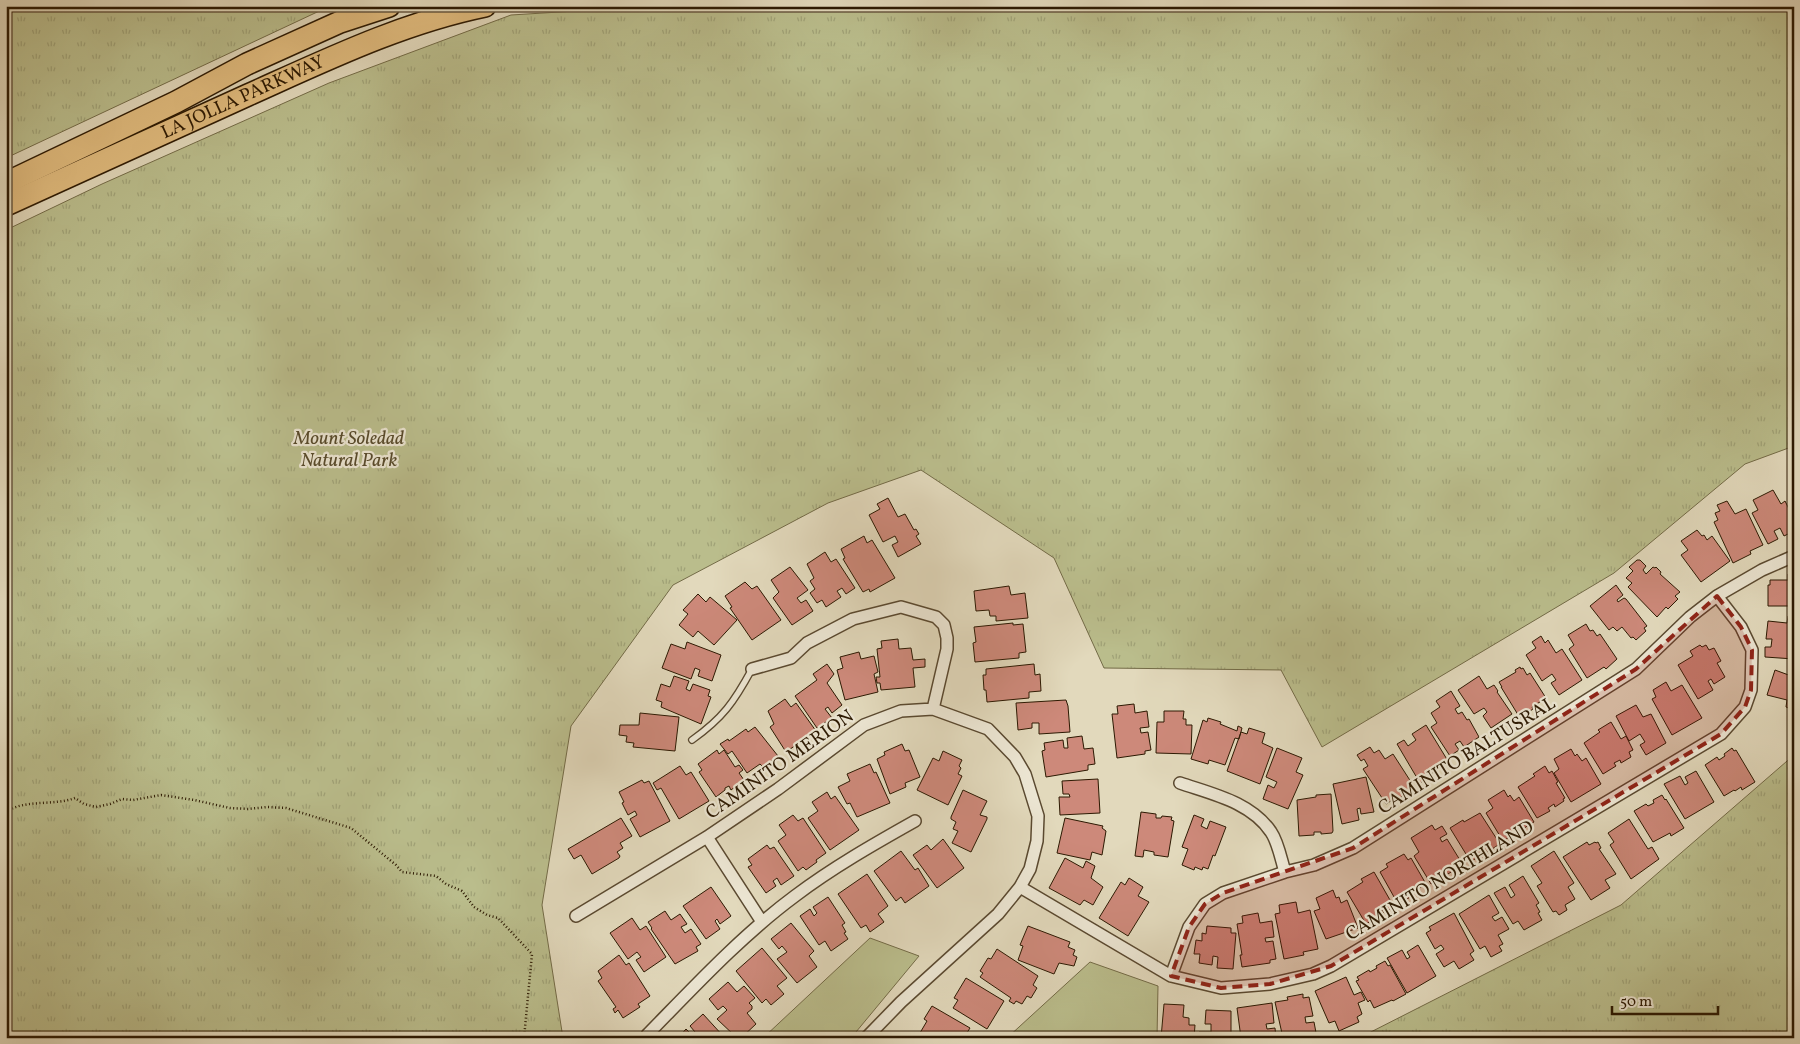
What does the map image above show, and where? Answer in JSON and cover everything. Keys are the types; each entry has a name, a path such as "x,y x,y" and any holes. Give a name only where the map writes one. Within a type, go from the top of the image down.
{"highway":[{"name":"LA JOLLA PARKWAY","path":"6,183 176,102 247,64 340,22 389,6"},
{"name":"LA JOLLA PARKWAY","path":"6,205 336,55 405,28 452,13 486,6"}],"street":[{"name":"CAMINITO BALTUSRAL","path":"1171,976 1189,927 1205,904 1223,893 1314,864 1353,848 1636,669 1690,617 1718,596 1762,570 1794,556"},
{"name":"CAMINITO NORTHLAND","path":"1020,887 1171,976 1221,988 1270,984 1313,974 1332,966 1721,734 1744,708 1751,690 1752,650 1741,627 1718,596"},
{"path":"752,669 791,658 807,643 852,619 901,607 936,617 944,625 947,648 933,709"},
{"name":"CAMINITO MERION","path":"576,916 707,838 778,789 864,725 901,711 933,709 988,729 1015,757 1025,774 1038,816 1037,841 1030,869 1020,887 998,914 901,1002 866,1038"},
{"path":"1180,783 1235,802 1262,821 1272,833 1286,872"},
{"path":"645,1036 762,922 795,896 878,842 915,821"},
{"path":"707,838 762,922"}],"lane":[{"path":"692,740 727,710 752,669"}],"path":[{"path":"6,812 14,806 58,802 75,798 84,804 96,807 122,799 133,800 161,795 230,808 286,808 351,828 402,872 436,876 446,884 462,891 474,907 487,915 498,918 532,954 524,1038"}],"highlighted area":[{"path":"1717,596 1741,627 1752,650 1751,690 1745,707 1721,734 1331,966 1270,984 1221,988 1171,976 1189,927 1205,904 1223,893 1353,848 1636,669"}],"green space":[{"path":"6,6 330,6 6,158"},
{"name":"Mount Soledad Natural Park","path":"656,6 1794,6 1794,446 1745,464 1614,573 1322,747 1281,670 1104,668 1054,558 921,470 828,503 673,585 571,726 542,905 563,1038 6,1038 6,230 102,184 329,83 511,15"},
{"path":"1794,755 1794,1038 1359,1038 1621,905"},
{"path":"870,938 919,956 851,1038 763,1038"},
{"path":"1090,962 1158,986 1157,1038 1007,1038"}],"building":[{"path":"1773,490 1781,504 1785,501 1794,519 1794,531 1784,536 1780,528 1774,531 1778,539 1768,544 1752,513 1758,510 1753,500"},
{"path":"888,498 898,517 905,514 914,530 916,529 919,534 916,536 921,544 898,557 892,545 898,542 895,536 883,542 869,515 880,509 877,504"},
{"path":"1727,501 1735,514 1746,509 1763,545 1750,551 1751,554 1733,563 1714,522 1718,520 1715,513 1720,511 1717,505"},
{"path":"1697,530 1707,540 1712,536 1730,561 1701,582 1681,555 1688,550 1681,541"},
{"path":"864,536 867,543 872,540 895,578 870,592 869,589 863,592 843,559 845,558 841,549"},
{"path":"825,552 831,562 836,559 855,588 846,594 842,588 837,591 841,597 826,607 822,600 817,603 810,593 815,589 810,581 814,578 807,564"},
{"path":"1637,560 1640,560 1646,566 1643,570 1646,574 1653,567 1656,567 1661,572 1660,574 1680,592 1675,596 1678,599 1668,609 1666,607 1657,617 1628,587 1632,583 1626,578 1633,571 1629,567"},
{"path":"790,567 808,590 797,598 801,603 806,600 813,611 792,625 773,598 779,592 771,580"},
{"path":"1794,573 1794,606 1768,606 1768,585 1770,585 1770,580 1788,580 1788,574"},
{"path":"745,582 752,589 757,586 781,620 752,640 730,608 732,607 725,596"},
{"path":"1616,585 1623,595 1617,600 1618,602 1624,598 1626,599 1647,626 1644,628 1646,631 1636,640 1633,637 1631,638 1622,627 1617,631 1613,627 1609,630 1590,606"},
{"path":"1009,586 1011,595 1025,593 1028,618 996,621 996,616 990,616 989,610 976,611 974,591"},
{"path":"698,594 706,602 710,597 737,620 714,645 698,631 693,637 679,625 688,614 683,610"},
{"path":"1788,616 1794,616 1794,659 1765,657 1765,647 1771,647 1772,639 1766,639 1768,621 1787,623"},
{"path":"1013,623 1013,625 1023,624 1026,652 1019,653 1019,658 975,662 973,643 976,642 974,627"},
{"path":"1586,624 1590,631 1593,630 1597,636 1600,634 1617,659 1606,669 1604,667 1587,678 1569,649 1574,645 1568,635"},
{"path":"1541,636 1545,643 1548,640 1556,653 1562,649 1582,680 1559,695 1551,683 1556,680 1552,674 1542,681 1526,655 1536,648 1532,642"},
{"path":"898,639 899,649 911,648 913,660 925,659 925,667 913,668 915,687 881,690 880,683 877,683 876,677 880,677 877,649 882,648 881,641"},
{"path":"687,642 721,655 712,681 698,676 700,670 695,668 691,679 662,668 671,644 685,649"},
{"path":"1700,645 1702,647 1706,645 1709,650 1714,648 1721,661 1717,663 1725,677 1714,684 1711,679 1708,681 1713,690 1698,699 1678,665 1693,656 1690,651"},
{"path":"859,652 861,659 874,656 878,672 874,674 878,692 845,700 837,670 843,668 840,657"},
{"path":"827,664 834,674 827,683 842,705 832,713 828,707 825,709 832,718 817,728 795,696 817,680 813,674"},
{"path":"1034,664 1035,675 1040,674 1041,691 1029,692 1029,698 987,702 983,675 986,675 986,669"},
{"path":"1520,667 1521,669 1523,668 1527,675 1530,673 1546,698 1520,718 1499,682 1516,672 1515,670"},
{"path":"1775,670 1794,677 1794,710 1786,707 1787,700 1767,695"},
{"path":"674,676 689,681 686,689 690,691 693,684 710,690 708,696 711,697 701,724 661,707 662,702 656,700 661,684 670,687"},
{"path":"1479,676 1487,689 1494,685 1512,714 1491,728 1483,716 1487,712 1484,708 1474,714 1458,690"},
{"path":"1666,682 1671,691 1682,685 1702,718 1672,735 1652,699 1656,697 1653,690"},
{"path":"1451,691 1460,706 1455,709 1458,714 1462,712 1467,720 1469,719 1479,737 1464,747 1460,741 1455,744 1459,750 1450,756 1431,727 1437,723 1431,713 1440,707 1436,701"},
{"path":"785,699 791,707 796,703 816,731 786,752 770,727 774,724 768,711"},
{"path":"1066,700 1070,732 1039,734 1039,723 1032,723 1032,728 1018,730 1016,703"},
{"path":"1134,704 1135,713 1147,711 1149,727 1140,728 1141,733 1148,732 1151,750 1145,751 1145,754 1117,758 1112,714 1118,714 1117,706"},
{"path":"1636,705 1643,717 1651,714 1666,743 1646,755 1640,745 1645,742 1640,734 1629,741 1616,716"},
{"path":"1164,711 1184,711 1183,719 1186,719 1186,725 1192,725 1191,754 1156,753 1157,722 1164,722"},
{"path":"640,713 679,717 675,751 633,747 634,743 626,742 627,736 619,735 620,725 639,725"},
{"path":"1208,718 1221,722 1220,724 1237,731 1238,726 1242,728 1239,739 1235,738 1225,765 1209,760 1208,764 1191,759 1203,720 1207,722"},
{"path":"1611,722 1621,739 1626,736 1633,750 1629,752 1631,757 1621,763 1620,760 1614,763 1616,766 1603,774 1584,743 1600,732 1598,730"},
{"path":"1426,725 1448,764 1432,772 1433,774 1420,783 1397,744 1404,740 1408,746 1416,740 1412,734"},
{"path":"755,727 778,756 763,767 760,764 747,773 732,751 728,754 720,744 728,739 729,741 746,729 748,732"},
{"path":"1249,728 1265,733 1262,743 1273,748 1260,784 1227,771 1241,732 1247,734"},
{"path":"1082,736 1084,749 1093,748 1095,764 1088,765 1088,770 1046,777 1042,751 1045,750 1044,743 1063,740 1064,748 1068,748 1067,738"},
{"path":"902,744 905,751 909,750 920,777 905,783 906,787 890,794 877,759 885,755 884,752"},
{"path":"1370,747 1374,753 1379,750 1385,759 1393,754 1413,785 1408,788 1411,791 1386,804 1363,769 1368,766 1364,759 1361,761 1357,755"},
{"path":"1277,748 1302,758 1296,772 1303,775 1288,809 1263,799 1268,785 1274,788 1277,782 1266,777"},
{"path":"1732,748 1734,751 1736,750 1755,782 1742,790 1741,787 1724,796 1705,765 1717,757 1719,760"},
{"path":"1571,749 1575,756 1577,754 1582,761 1586,758 1601,784 1571,802 1554,773 1559,769 1554,759"},
{"path":"717,750 719,754 724,750 735,767 739,765 743,770 739,773 744,780 731,790 729,786 725,788 716,797 699,772 702,770 698,764"},
{"path":"943,751 962,760 958,774 962,776 948,805 917,790 933,758 939,761"},
{"path":"870,764 874,773 876,772 890,803 857,817 850,803 847,804 838,787 850,781 847,774"},
{"path":"680,766 686,775 691,772 709,801 679,819 661,788 657,790 653,783"},
{"path":"1545,766 1549,773 1552,771 1558,782 1556,783 1565,798 1563,799 1564,801 1555,807 1554,804 1548,808 1550,811 1537,818 1518,787 1535,776 1533,774"},
{"path":"1696,771 1714,802 1685,819 1664,784 1680,776 1685,785 1688,783 1685,777"},
{"path":"1366,777 1374,812 1361,814 1360,808 1357,809 1359,820 1342,824 1333,784"},
{"path":"1098,779 1100,813 1060,815 1059,797 1070,797 1069,794 1063,794 1062,781"},
{"path":"642,780 644,783 649,781 670,821 640,837 630,819 637,815 635,811 628,815 619,792"},
{"path":"963,790 987,801 980,815 987,817 987,819 971,852 952,843 958,831 953,829 956,822 951,817"},
{"path":"1504,790 1508,797 1510,795 1514,801 1519,797 1534,822 1503,841 1486,813 1493,808 1488,800"},
{"path":"827,792 831,799 835,796 859,830 830,850 808,818 818,811 812,802"},
{"path":"1331,794 1332,833 1321,834 1321,832 1314,832 1314,835 1299,836 1297,800 1316,797 1316,795"},
{"path":"1662,795 1684,828 1671,836 1670,833 1653,842 1634,811 1646,804 1648,806 1654,803 1653,800"},
{"path":"1141,812 1156,814 1156,818 1161,818 1162,816 1172,817 1171,820 1174,821 1168,857 1154,855 1154,852 1144,850 1143,857 1135,856"},
{"path":"1480,813 1500,844 1487,852 1485,849 1480,852 1481,855 1472,861 1450,828"},
{"path":"793,815 798,821 803,818 826,853 806,870 803,867 798,871 778,841 786,835 779,825"},
{"path":"1194,815 1204,819 1201,826 1207,829 1210,821 1226,827 1208,869 1203,867 1202,870 1195,867 1194,870 1182,865 1188,849 1182,847"},
{"path":"621,818 632,836 620,843 623,848 617,852 620,856 619,858 592,874 581,855 574,859 568,849"},
{"path":"1065,818 1103,826 1102,828 1106,831 1102,855 1092,852 1090,860 1057,853"},
{"path":"1629,819 1648,849 1652,847 1659,859 1631,879 1610,845 1614,842 1608,833"},
{"path":"1432,825 1435,830 1442,826 1447,834 1440,838 1442,842 1447,839 1463,865 1431,884 1414,856 1419,852 1411,838"},
{"path":"943,839 964,868 937,888 913,855 927,845 931,850"},
{"path":"1587,842 1589,845 1598,842 1601,848 1599,849 1616,874 1605,880 1610,888 1591,900 1563,857"},
{"path":"767,845 770,849 774,847 794,876 781,885 777,878 773,881 776,886 766,893 748,867 752,865 748,859"},
{"path":"901,851 915,870 918,868 929,886 905,903 901,897 896,901 874,871"},
{"path":"1554,851 1574,883 1568,887 1575,899 1565,905 1567,910 1559,915 1556,911 1553,912 1537,886 1542,883 1531,866"},
{"path":"1404,854 1408,860 1411,858 1426,884 1412,892 1414,895 1398,904 1380,872 1388,867 1386,864"},
{"path":"1065,858 1083,868 1086,861 1095,866 1091,878 1103,887 1093,905 1084,900 1080,905 1049,888"},
{"path":"1374,872 1394,907 1384,913 1382,910 1377,914 1379,916 1366,924 1347,892 1363,882 1361,879"},
{"path":"867,874 888,906 878,914 884,922 870,932 866,925 861,928 838,894"},
{"path":"1523,876 1539,903 1536,905 1542,920 1524,930 1518,921 1513,924 1494,893 1505,887 1511,898 1515,895 1509,885"},
{"path":"1129,878 1143,887 1138,896 1149,902 1128,936 1099,918 1121,882 1125,885"},
{"path":"711,887 731,916 720,924 717,919 715,921 720,929 706,939 683,906"},
{"path":"1333,890 1336,898 1339,897 1341,903 1347,900 1358,928 1326,939 1314,911 1320,909 1316,898"},
{"path":"1489,895 1499,913 1492,917 1495,921 1502,917 1509,929 1498,935 1503,944 1499,946 1502,951 1491,957 1485,946 1480,949 1459,914"},
{"path":"828,897 845,923 842,925 848,939 831,951 825,941 819,945 800,916 810,909 814,916 817,913 813,907"},
{"path":"1296,902 1298,913 1310,910 1318,949 1303,952 1304,955 1284,959 1275,914 1280,913 1279,905"},
{"path":"665,911 671,920 680,914 687,924 681,927 685,933 691,929 701,944 696,947 698,951 675,964 648,922"},
{"path":"1258,913 1260,923 1272,921 1274,937 1265,938 1266,942 1273,941 1276,959 1270,960 1270,963 1242,967 1237,924 1243,923 1242,916"},
{"path":"1454,913 1474,951 1470,954 1474,960 1459,969 1454,961 1444,967 1436,954 1444,949 1441,945 1435,949 1426,933 1431,930 1429,927"},
{"path":"632,918 640,930 646,926 666,957 644,972 636,960 641,957 637,952 628,959 610,933"},
{"path":"791,923 814,951 809,956 817,967 797,983 777,959 787,952 782,946 779,949 771,939"},
{"path":"1028,926 1070,942 1068,947 1075,950 1073,955 1077,957 1074,966 1059,963 1054,974 1018,960 1023,946 1020,945"},
{"path":"1207,926 1231,928 1231,933 1236,933 1233,969 1217,968 1218,957 1213,956 1212,965 1199,963 1200,954 1194,954 1196,940 1202,941 1202,933 1206,934"},
{"path":"1418,945 1436,976 1407,993 1387,958 1402,950 1407,959 1410,957 1407,952"},
{"path":"762,948 787,978 777,986 784,994 771,1005 766,999 762,1003 736,971"},
{"path":"997,949 1038,976 1033,985 1037,988 1031,998 1027,996 1022,1004 1016,1001 1014,1004 1009,1001 1011,998 980,977 983,973 980,971 988,958 991,959"},
{"path":"619,955 626,965 629,963 650,996 638,1004 640,1007 623,1018 618,1010 615,1013 613,1009 616,1007 598,981 602,978 598,971"},
{"path":"1385,961 1388,966 1390,965 1406,994 1374,1008 1370,1000 1368,1002 1356,981 1359,980 1357,977 1377,968 1376,966"},
{"path":"1346,977 1354,995 1361,992 1365,1000 1358,1003 1362,1014 1357,1017 1359,1022 1339,1031 1335,1021 1329,1023 1315,991"},
{"path":"966,978 1004,1001 987,1029 953,1008 958,1000 954,998"},
{"path":"728,982 737,992 744,986 755,998 749,1003 752,1009 747,1013 756,1024 741,1038 737,1038 717,1019 727,1010 723,1006 718,1010 709,999"},
{"path":"1303,994 1303,998 1309,997 1313,1016 1305,1017 1306,1023 1314,1022 1317,1038 1283,1038 1275,1002 1288,1000 1287,997"},
{"path":"1272,1003 1274,1023 1266,1024 1267,1029 1275,1028 1276,1038 1241,1038 1237,1008"},
{"path":"1164,1004 1184,1005 1183,1017 1189,1018 1189,1025 1195,1025 1194,1038 1161,1038"},
{"path":"932,1006 970,1028 965,1036 961,1033 958,1038 917,1038 927,1021 924,1019"},
{"path":"1206,1010 1231,1011 1231,1038 1199,1038 1199,1032 1211,1032 1211,1024 1205,1024"},
{"path":"703,1014 724,1037 678,1038 686,1029 692,1035 695,1032 690,1026"}]}
